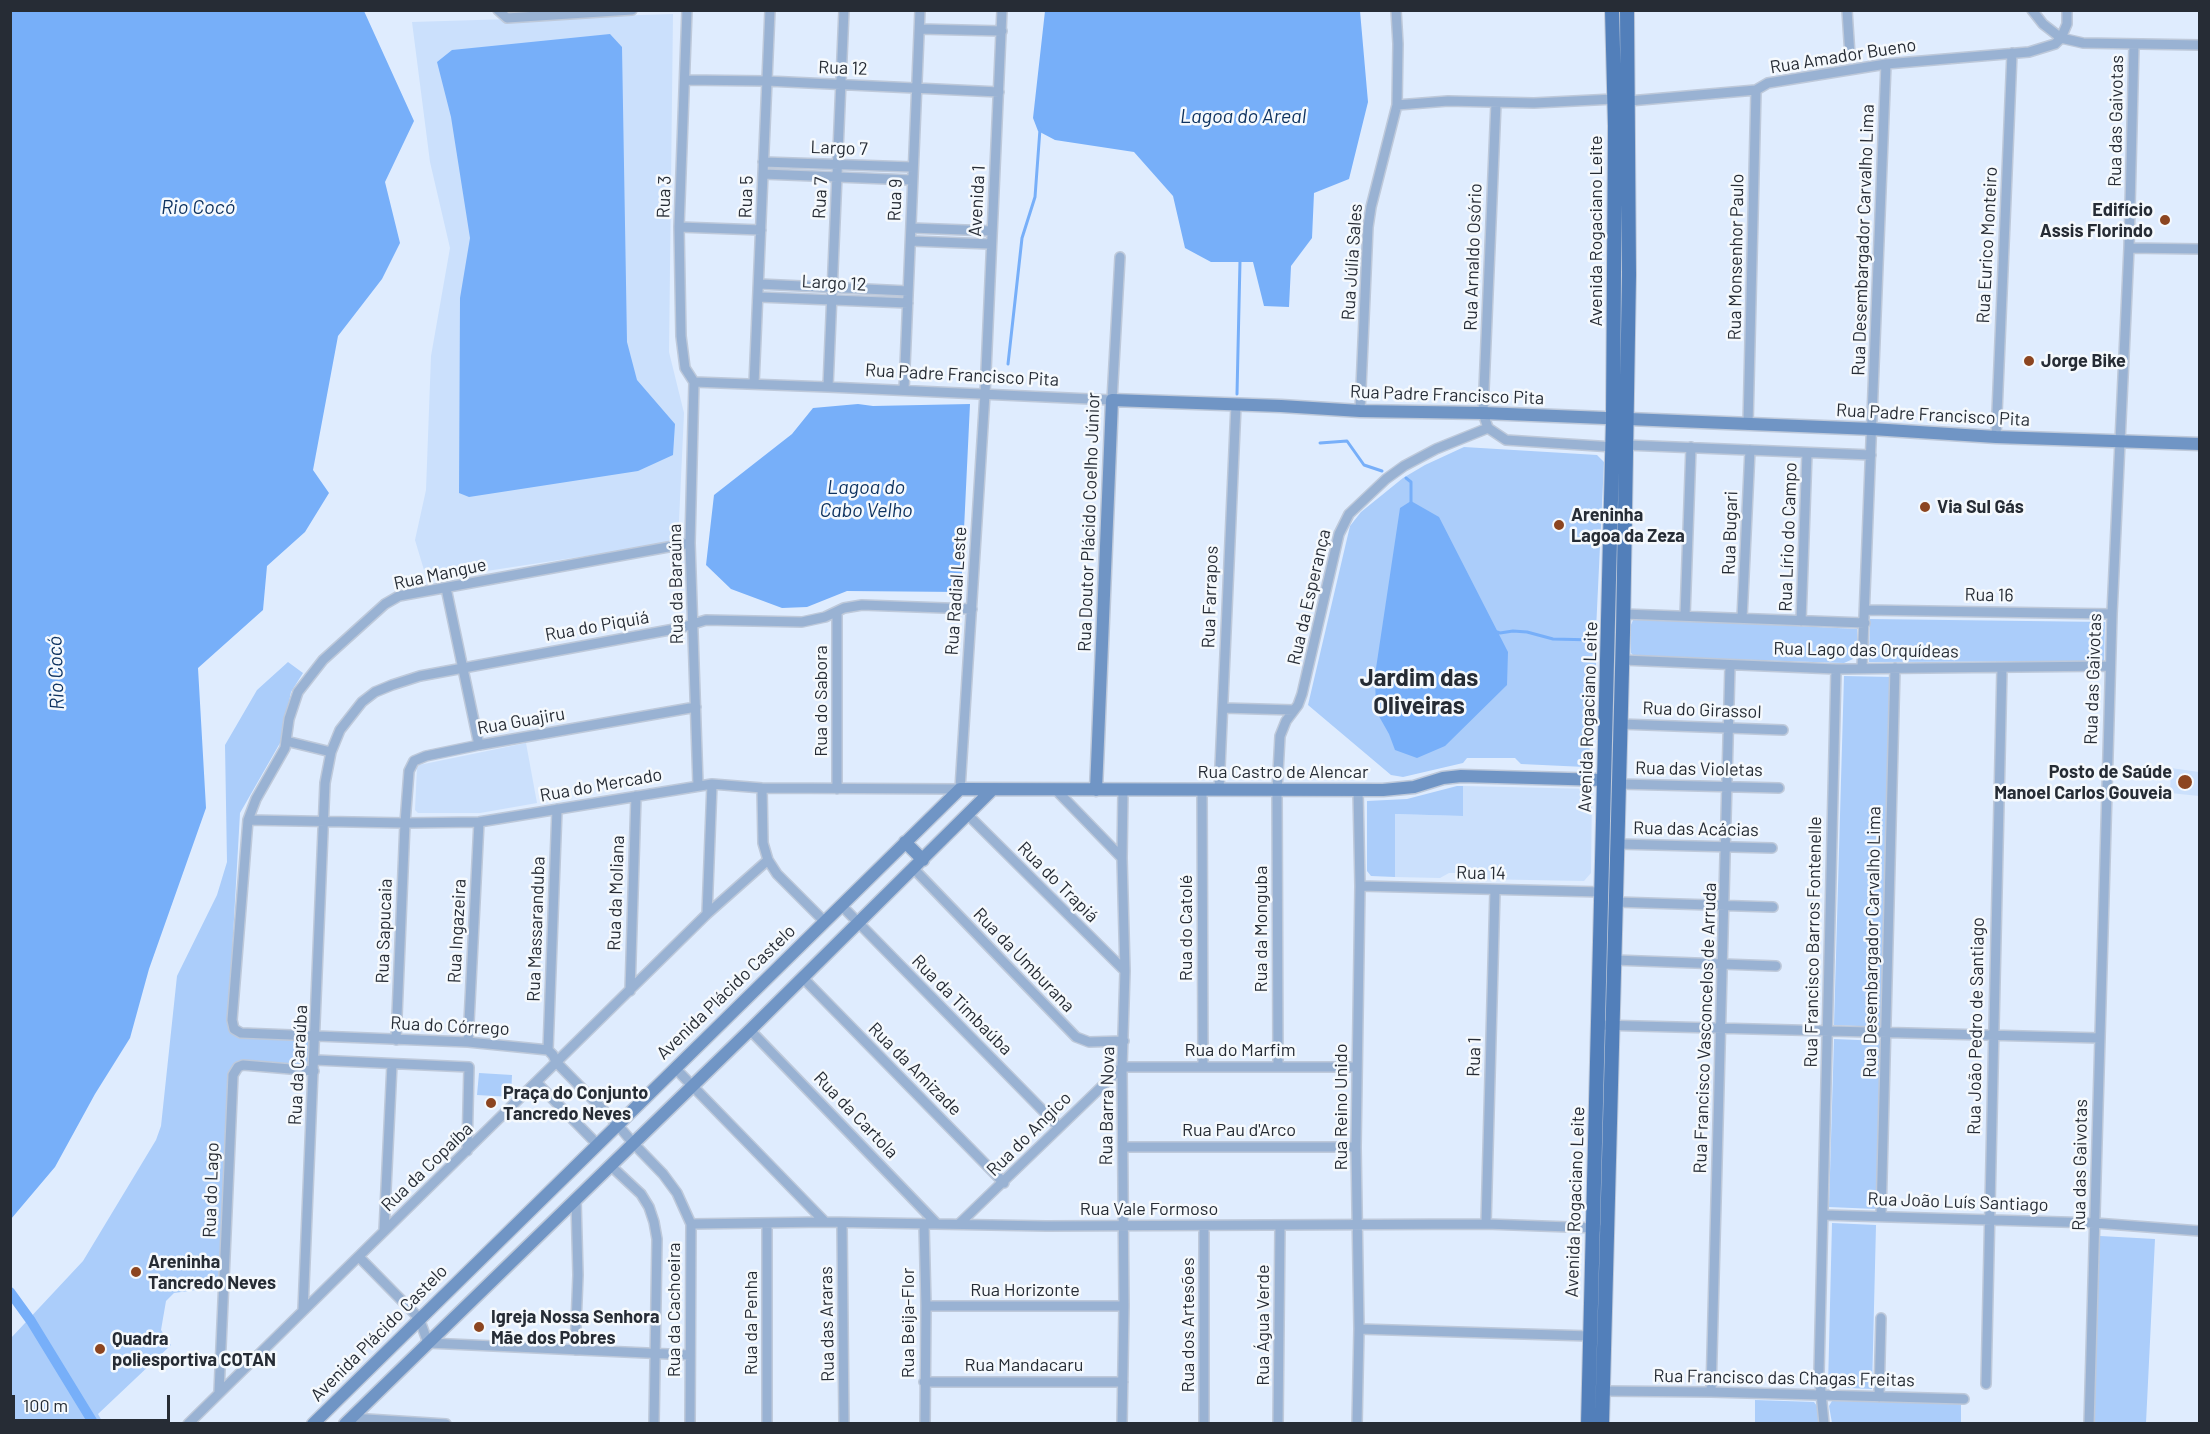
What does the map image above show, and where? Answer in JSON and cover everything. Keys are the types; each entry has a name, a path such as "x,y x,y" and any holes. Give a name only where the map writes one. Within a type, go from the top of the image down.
{"main road":[{"name":"Avenida Rogaciano Leite","path":"1612,10 1620,420"},
{"name":"Avenida Rogaciano Leite","path":"1588,1424 1593,1228 1605,1025 1614,960 1618,844 1623,660 1613,641 1609,614 1629,264 1627,10"},
{"name":"Avenida Rogaciano Leite","path":"1602,1424 1607,1229 1602,892 1608,660 1613,641 1623,632 1619,446"},
{"path":"1609,614 1623,614"},
{"path":"1608,660 1623,660"}],"street":[{"path":"498,10 507,18 632,10"},
{"name":"Rua 3","path":"687,10 679,227 681,336 686,368 694,382"},
{"name":"Rua 5","path":"753,384 759,297 770,10"},
{"name":"Rua 7","path":"828,387 844,10"},
{"name":"Rua 9","path":"904,390 920,10"},
{"name":"Avenida 1","path":"985,394 1002,10"},
{"name":"Rua Júlia Sales","path":"1360,411 1369,217 1397,105 1396,10"},
{"path":"1847,10 1850,56"},
{"path":"2032,10 2043,24 2061,38 2083,44 2199,45"},
{"path":"2061,38 2067,24 2067,10"},
{"path":"920,29 1002,31"},
{"name":"Rua Amador Bueno","path":"1629,101 1756,90 1767,83 1886,64 2029,52 2055,44 2061,38"},
{"name":"Rua das Gaivotas","path":"2089,1424 2110,666 2129,248 2134,44"},
{"name":"Rua Eurico Monteiro","path":"1996,437 2012,53"},
{"name":"Rua Desembargador Carvalho Lima","path":"1862,668 1886,64"},
{"name":"Rua 12","path":"685,80 767,81 999,92"},
{"name":"Rua Monsenhor Paulo","path":"1748,425 1756,90"},
{"path":"1397,105 1448,101 1496,103 1614,99"},
{"name":"Rua Arnaldo Osório","path":"1483,413 1496,103"},
{"name":"Largo 7","path":"763,162 913,167"},
{"name":"Largo 7","path":"763,174 912,180"},
{"path":"679,227 761,230"},
{"path":"911,228 992,231"},
{"path":"910,241 992,244"},
{"path":"2129,248 2199,249"},
{"name":"Rua Doutor Plácido Coelho Júnior","path":"1096,790 1120,257"},
{"name":"Largo 12","path":"759,284 908,291"},
{"name":"Largo 12","path":"759,297 908,303"},
{"name":"Rua Padre Francisco Pita","path":"694,382 2199,444"},
{"name":"Rua da Baraúna","path":"694,382 690,543 698,785"},
{"name":"Rua Radial Leste","path":"960,789 985,394"},
{"name":"Rua Farrapos","path":"1219,790 1236,405"},
{"path":"1483,413 1488,428"},
{"name":"Rua Padre Francisco Pita","path":"1488,428 1506,440 1870,455"},
{"name":"Rua da Esperança","path":"1277,791 1280,736 1286,721 1298,705 1306,682 1341,527 1349,514 1386,479 1421,456 1488,428"},
{"path":"1685,616 1691,447"},
{"name":"Rua Bugari","path":"1743,618 1750,450"},
{"name":"Rua Lírio do Campo","path":"1801,621 1807,453"},
{"name":"Rua Mangue","path":"248,820 256,799 281,755 298,692 323,660 392,599 690,543"},
{"path":"446,588 479,745"},
{"name":"Rua do Piquiá","path":"325,822 326,783 331,752 340,730 350,715 375,692 420,676 680,628 706,620 802,622 825,617 844,608 862,605 972,609"},
{"name":"Rua 16","path":"1866,610 2112,614"},
{"name":"Rua do Sabora","path":"837,612 837,789"},
{"name":"Rua Lago das Orquídeas","path":"1623,614 1865,623"},
{"name":"Rua Lago das Orquídeas","path":"1623,660 1836,669 2110,666"},
{"name":"Rua Francisco Vasconcelos de Arruda","path":"1712,1392 1730,664"},
{"name":"Rua Desembargador Carvalho Lima","path":"1881,1216 1895,668"},
{"name":"Rua João Pedro de Santiago","path":"1986,1384 2002,668"},
{"name":"Rua Francisco Barros Fontenelle","path":"1824,1424 1818,1372 1836,669"},
{"name":"Rua Guajiru","path":"405,823 409,771 414,761 426,756 696,706"},
{"path":"1223,708 1294,710"},
{"name":"Rua do Girassol","path":"1620,724 1783,730"},
{"path":"286,741 331,752"},
{"name":"Rua Castro de Alencar","path":"960,789 1398,790 1443,778 1461,776 1604,780"},
{"path":"707,914 712,784"},
{"name":"Rua do Mercado","path":"248,820 479,822 712,784 762,788 960,789"},
{"name":"Rua das Violetas","path":"1619,784 1779,788"},
{"path":"762,788 763,843 768,860 777,874 824,921"},
{"name":"Avenida Plácido Castelo","path":"313,1424 960,789"},
{"name":"Rua do Catolé","path":"1202,789 1203,1066"},
{"path":"348,1421 859,924 992,790"},
{"path":"1056,790 1122,858"},
{"name":"Rua Barra Nova","path":"1122,1424 1124,1306 1122,1067 1125,1041 1123,790"},
{"name":"Rua Reino Unido","path":"1357,1424 1359,1329 1356,1147 1360,886 1358,790"},
{"name":"Rua da Monguba","path":"1277,791 1278,1066"},
{"name":"Rua da Moliana","path":"630,991 636,796"},
{"name":"Rua Massaranduba","path":"548,1050 557,809"},
{"name":"Rua do Trapiá","path":"968,815 1125,971"},
{"name":"Rua do Córrego","path":"248,820 232,1020 234,1029 241,1033 315,1039 468,1042 548,1050"},
{"name":"Rua da Caraúba","path":"303,1310 325,822"},
{"name":"Rua Ingazeira","path":"468,1042 479,822"},
{"name":"Rua Sapucaia","path":"396,1040 405,823"},
{"path":"905,842 919,864"},
{"name":"Rua das Acácias","path":"1618,844 1727,845 1772,848"},
{"name":"Rua da Copaíba","path":"188,1424 707,914 768,860"},
{"name":"Rua da Umburana","path":"919,864 1076,1037 1089,1042 1125,1041"},
{"name":"Rua 14","path":"1360,886 1602,892"},
{"name":"Rua 1","path":"1486,1224 1495,890"},
{"path":"1616,902 1773,907"},
{"name":"Rua da Timbaúba","path":"841,905 1059,1127"},
{"path":"1614,960 1776,966"},
{"name":"Rua da Amizade","path":"803,978 1004,1183"},
{"path":"1605,1025 2100,1038"},
{"name":"Rua da Cartola","path":"750,1030 937,1224"},
{"path":"548,1050 553,1055 554,1066 615,1126 631,1146"},
{"path":"315,1059 469,1067 467,1150"},
{"path":"384,1232 392,1064"},
{"name":"Rua do Lago","path":"219,1392 233,1075 238,1067 243,1065 314,1071"},
{"name":"Rua do Marfim","path":"1122,1067 1357,1067"},
{"name":"Rua do Angico","path":"959,1224 1122,1067"},
{"path":"675,1068 825,1222"},
{"path":"538,1081 599,1142"},
{"name":"Rua da Cachoeira","path":"631,1146 672,1185 691,1224 688,1355 690,1424"},
{"name":"Rua Pau d'Arco","path":"1123,1147 1356,1147"},
{"name":"Rua da Cachoeira","path":"613,1163 641,1194 649,1207 657,1239 654,1424"},
{"path":"575,1350 578,1275 576,1200"},
{"name":"Rua João Luís Santiago","path":"1823,1215 1988,1218 2199,1231"},
{"name":"Rua Vale Formoso","path":"691,1224 825,1222 842,1224 1280,1226 1486,1224 1607,1229"},
{"name":"Rua da Penha","path":"767,1223 767,1424"},
{"name":"Rua das Araras","path":"842,1224 844,1424"},
{"name":"Rua Beija-Flor","path":"924,1224 925,1424"},
{"name":"Rua dos Artesões","path":"1204,1226 1204,1424"},
{"name":"Rua Água Verde","path":"1278,1424 1280,1226"},
{"path":"359,1257 419,1318 428,1343"},
{"name":"Rua Horizonte","path":"926,1306 1124,1306"},
{"path":"1879,1397 1881,1318"},
{"path":"1359,1329 1590,1336"},
{"path":"428,1343 688,1355"},
{"name":"Rua Mandacaru","path":"924,1382 1123,1382"},
{"name":"Rua Francisco das Chagas Freitas","path":"1603,1391 1964,1399"},
{"path":"348,1421 446,1424"}],"shaded area":[{"path":"673,14 669,352 684,413 678,542 427,580 415,540 426,490 431,356 450,248 430,162 412,22"},
{"path":"1464,447 1597,455 1604,462 1596,630 1596,697 1588,702 1590,759 1585,767 1521,764 1515,758 1467,758 1463,763 1403,777 1391,775 1308,705 1350,526 1361,512 1403,478"},
{"path":"1634,618 1857,629 1857,652 1853,659 1844,663 1634,656 1631,653 1630,627"},
{"path":"1870,619 2105,622 2104,661 1869,662"},
{"path":"288,662 303,673 291,692 280,743 240,813 228,1024 232,1033 238,1036 309,1041 309,1064 307,1066 244,1060 236,1063 230,1071 218,1287 174,1293 166,1301 161,1330 171,1345 98,1414 103,1423 11,1423 11,1338 83,1261 156,1140 161,1126 177,976 217,895 227,862 225,745 257,690"},
{"path":"1844,676 1891,677 1881,1027 1834,1025"},
{"path":"526,743 537,803 480,813 418,813 415,810 419,765"},
{"name":"Posto de Saúde Manoel Carlos Gouveia","path":"2171,768 2199,772 2199,796 2170,793"},
{"path":"1463,786 1592,789 1591,873 1584,881 1476,879 1475,873 1449,873 1440,878 1395,877 1395,814 1462,816"},
{"path":"1463,786 1463,816 1395,814 1395,877 1371,876 1367,871 1367,801 1407,799"},
{"path":"1834,1039 1881,1041 1876,1209 1829,1207"},
{"path":"479,1073 512,1075 511,1097 477,1095"},
{"path":"1832,1223 1876,1225 1872,1389 1828,1387"},
{"path":"2100,1236 2155,1239 2146,1423 2093,1424"},
{"path":"1755,1400 1814,1402 1817,1406 1819,1423 1755,1423"},
{"path":"1832,1401 1961,1403 1961,1423 1832,1423 1829,1406"}],"water":[{"name":"Rio Cocó","path":"11,10 364,11 414,121 385,182 400,243 382,279 338,336 313,470 329,493 305,532 267,566 263,610 198,668 206,808 149,969 130,1038 95,1094 55,1167 11,1219"},
{"name":"Lagoa do Areal","path":"1045,11 1360,11 1368,102 1349,179 1314,193 1312,238 1291,266 1289,307 1264,306 1253,262 1211,262 1185,248 1173,196 1134,152 1055,140 1038,131 1033,118"},
{"path":"610,34 622,47 627,342 637,380 675,424 673,455 638,471 469,497 459,493 460,298 470,238 451,117 437,62 452,50"},
{"name":"Lagoa do Cabo Velho","path":"858,404 873,406 970,404 961,592 847,591 807,607 782,608 731,589 706,565 714,495 792,434 813,408"},
{"path":"1411,501 1439,517 1508,652 1507,685 1445,746 1417,758 1395,750 1376,711 1375,675 1400,508"}],"waterway":[{"path":"1008,364 1022,238 1035,197 1040,129"},
{"path":"1237,394 1240,261"},
{"path":"1320,443 1347,441 1364,465 1382,471"},
{"path":"1406,478 1411,482 1411,502"},
{"path":"1497,632 1527,632 1553,639 1595,640"},
{"path":"10,1292 31,1321 94,1424"}],"place":[{"name":"Edifício Assis Florindo","path":"2165,220"},
{"name":"Jorge Bike","path":"2029,361"},
{"name":"Via Sul Gás","path":"1925,507"},
{"name":"Areninha Lagoa da Zeza","path":"1559,525"},
{"name":"Posto de Saúde Manoel Carlos Gouveia","path":"2185,782"},
{"name":"Praça do Conjunto Tancredo Neves","path":"491,1103"},
{"name":"Areninha Tancredo Neves","path":"136,1272"},
{"name":"Igreja Nossa Senhora Mãe dos Pobres","path":"479,1327"},
{"name":"Quadra poliesportiva COTAN","path":"100,1349"}],"district":[{"name":"Jardim das Oliveiras","path":"1419,692"}]}
